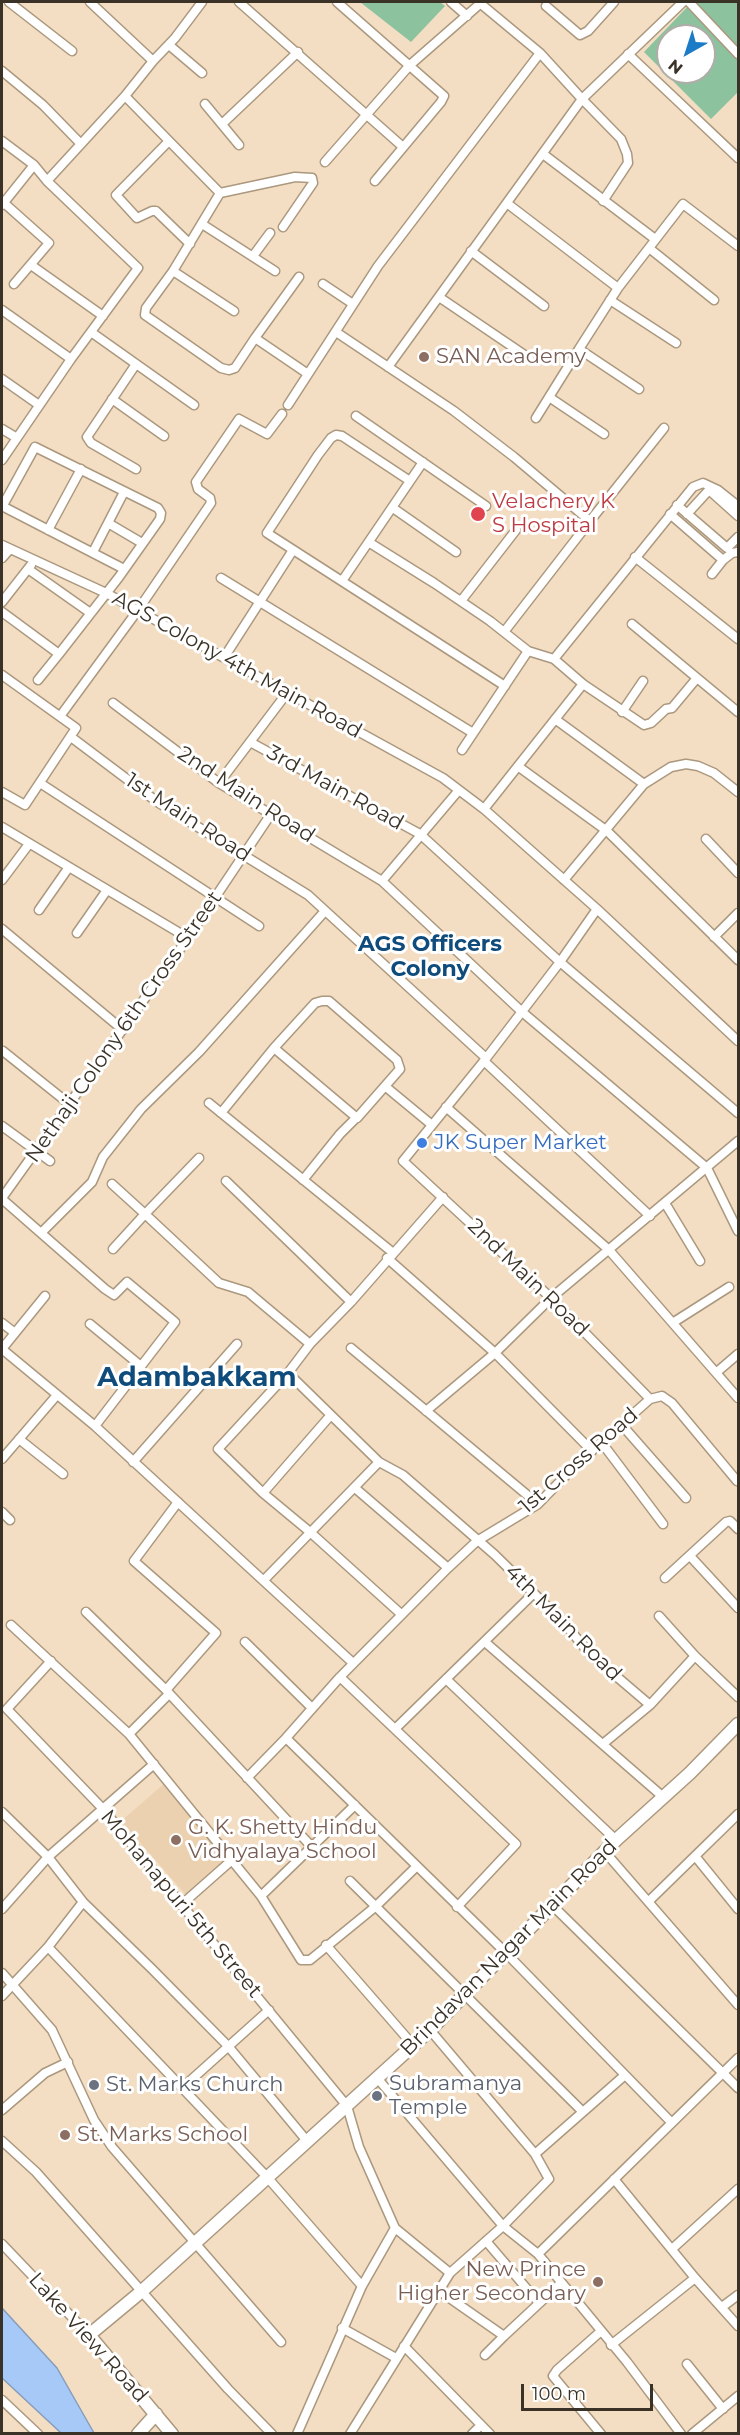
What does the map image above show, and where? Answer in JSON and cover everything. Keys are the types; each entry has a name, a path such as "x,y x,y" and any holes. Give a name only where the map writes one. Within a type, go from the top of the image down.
{"street":[{"path":"9,2 72,51"},
{"path":"90,2 153,61"},
{"path":"47,181 125,96 202,2"},
{"path":"239,2 403,147"},
{"path":"337,2 444,96 375,181"},
{"path":"451,2 467,16"},
{"path":"545,3 580,35 588,31 614,2"},
{"path":"388,367 582,99 682,2"},
{"path":"689,2 738,54"},
{"path":"325,162 410,65 482,3 540,53 621,139 628,163 603,201"},
{"path":"169,45 202,73"},
{"path":"222,124 298,52"},
{"path":"288,405 378,266 540,53"},
{"path":"628,54 738,158"},
{"path":"2,71 43,105 81,144"},
{"path":"125,96 220,193"},
{"path":"205,104 239,145"},
{"path":"2,141 34,165 47,181 138,268 71,359 2,460"},
{"path":"169,141 116,195 136,218 156,211 190,244"},
{"path":"543,154 655,239"},
{"path":"14,284 49,243 2,204 34,165"},
{"path":"283,227 313,183 312,178 296,177 220,193 173,271 146,308 146,315 150,320 226,370 235,368 299,278"},
{"path":"508,204 618,288"},
{"path":"536,418 618,288 683,204 738,246"},
{"path":"202,224 275,271"},
{"path":"253,256 270,232"},
{"path":"648,248 714,300"},
{"path":"471,251 544,306"},
{"path":"31,265 103,316"},
{"path":"173,271 234,311"},
{"path":"323,284 352,304"},
{"path":"439,297 529,358"},
{"path":"610,300 676,343"},
{"path":"2,310 71,359"},
{"path":"91,332 194,405"},
{"path":"336,332 462,417 590,521"},
{"path":"255,338 308,374"},
{"path":"579,349 639,389"},
{"path":"136,364 87,437 91,443 136,469"},
{"path":"2,379 39,405"},
{"path":"549,397 604,434"},
{"path":"112,399 164,436"},
{"path":"61,715 138,610 212,501 198,489 196,482 239,419 267,434 282,414"},
{"path":"356,416 486,506"},
{"path":"504,632 664,428"},
{"path":"2,429 17,438"},
{"path":"410,481 342,436 336,435 331,438 267,533 505,686"},
{"path":"39,680 124,569 160,519 161,513 158,508 36,447 2,507 124,569"},
{"path":"342,581 423,462"},
{"path":"48,531 81,470"},
{"path":"554,659 677,505 695,486 703,483 718,490 734,507"},
{"path":"695,486 704,493"},
{"path":"687,514 709,490 734,507"},
{"path":"93,552 124,492"},
{"path":"677,505 728,548 738,537"},
{"path":"393,508 456,552"},
{"path":"670,514 723,560"},
{"path":"108,523 142,543"},
{"path":"461,601 516,530"},
{"path":"370,543 461,601 528,651 554,659 583,684 644,725 651,723 666,709 672,708 697,678"},
{"path":"2,558 6,547"},
{"name":"AGS Colony 4th Main Road","path":"6,547 106,593 225,656 287,693 443,778 484,809 597,909 738,1041"},
{"path":"225,656 293,550"},
{"path":"712,574 723,560 732,553 738,552"},
{"path":"635,557 738,639"},
{"path":"2,602 35,560"},
{"path":"28,569 89,612"},
{"path":"221,578 473,733"},
{"path":"2,612 58,654"},
{"path":"632,624 738,712"},
{"path":"462,750 528,651"},
{"path":"2,675 61,715 76,728 44,786 26,806 2,792"},
{"path":"622,712 643,681"},
{"path":"484,809 583,684"},
{"path":"219,783 287,693"},
{"name":"2nd Main Road","path":"113,703 219,783 382,881 520,1011 707,1168"},
{"path":"555,719 644,784"},
{"name":"1st Main Road","path":"71,737 156,801 308,895 650,1216"},
{"name":"3rd Main Road","path":"250,742 420,834 561,962 738,1113"},
{"path":"564,880 644,784 671,767 686,764 698,766 714,773 738,792"},
{"path":"519,767 607,831 738,960"},
{"path":"44,786 259,926"},
{"path":"382,881 459,790"},
{"name":"Nethaji Colony 6th Cross Street","path":"2,1198 188,938 271,814"},
{"path":"2,827 188,938"},
{"path":"706,839 738,873"},
{"path":"2,880 29,844"},
{"path":"39,910 69,867"},
{"path":"77,933 108,890"},
{"path":"386,1087 432,1125 561,962 597,909"},
{"path":"41,1233 92,1182 103,1157 141,1109 199,1052 325,910"},
{"path":"714,937 738,913"},
{"path":"2,929 123,1030"},
{"path":"221,1113 274,1048 315,1003 329,1001 397,1060 400,1069 386,1087 340,1134 303,1180"},
{"path":"274,1048 356,1118"},
{"path":"3,1051 68,1103"},
{"path":"209,1103 390,1255 495,1353 592,1451"},
{"path":"446,1107 609,1250 738,1398"},
{"name":"2nd Main Road","path":"432,1125 403,1161 551,1298 650,1400"},
{"path":"2,1126 50,1161"},
{"path":"426,1411 495,1353 551,1298 738,1141"},
{"path":"113,1249 199,1158"},
{"path":"707,1168 738,1231"},
{"path":"226,1181 351,1302"},
{"path":"112,1184 219,1283 248,1292 310,1344"},
{"path":"401,1614 263,1493 218,1449 443,1197"},
{"path":"2,1198 114,1295 127,1282 175,1322 95,1426"},
{"path":"665,1203 700,1261"},
{"path":"674,1323 729,1287"},
{"path":"45,1296 2,1349 95,1426 353,1663"},
{"path":"2,1323 15,1333"},
{"path":"90,1324 141,1366"},
{"path":"133,1462 237,1344"},
{"path":"351,1348 538,1504"},
{"path":"717,1372 738,1354"},
{"name":"4th Main Road","path":"288,1373 379,1462 403,1475 495,1555 534,1593 589,1653 650,1705"},
{"path":"2,1458 57,1395"},
{"path":"650,1400 662,1396 672,1403 737,1481"},
{"name":"1st Cross Road","path":"247,1778 353,1663 448,1568 477,1541 538,1504 621,1424 650,1400"},
{"path":"263,1493 330,1416"},
{"path":"621,1424 686,1498"},
{"path":"19,1439 63,1474"},
{"path":"602,1443 663,1524"},
{"path":"264,1580 379,1462"},
{"path":"355,1488 448,1568"},
{"path":"129,1734 168,1692 216,1633 134,1562 178,1502"},
{"path":"2,1512 10,1520"},
{"path":"665,1578 726,1522 730,1521 738,1529"},
{"path":"690,1556 738,1608"},
{"path":"395,1729 534,1593"},
{"path":"86,1612 168,1692 311,1846"},
{"path":"659,1616 738,1697"},
{"path":"11,1625 129,1734 261,1896 302,1960 310,1960 375,1907 416,1867"},
{"path":"245,1642 312,1708"},
{"path":"485,1642 604,1743 662,1796"},
{"path":"604,1743 650,1705 696,1656"},
{"name":"Mohanapuri 5th Street","path":"51,1661 7,1709 102,1809 346,2106"},
{"path":"340,1677 516,1844 458,1906"},
{"path":"446,1679 616,1840"},
{"name":"Brindavan Nagar Main Road","path":"89,2336 142,2291 430,2030 507,1954 616,1840 690,1773 738,1724"},
{"path":"286,1738 507,1954 671,2122"},
{"path":"2,1910 48,1857 154,1764"},
{"path":"261,1896 355,1805"},
{"path":"2,1812 48,1857 83,1902 228,2046 307,2141"},
{"path":"649,1901 738,1815"},
{"path":"605,1852 738,2005"},
{"path":"695,1856 738,1909"},
{"path":"182,1905 232,1860"},
{"path":"350,1881 583,2112"},
{"path":"2,1996 48,1947 83,1902"},
{"path":"552,1905 725,2072 738,2088"},
{"path":"326,1945 414,2045"},
{"path":"48,1947 267,2176 362,2286"},
{"path":"2,1973 52,2031 94,2120 112,2147 281,2342"},
{"path":"182,2088 269,2010"},
{"path":"350,2433 450,2273 503,2226 549,2179 535,2154 430,2030"},
{"path":"538,2254 738,2058"},
{"path":"2,2110 45,2073 68,2062"},
{"path":"535,2154 625,2075"},
{"path":"378,2079 503,2226 538,2254 627,2362 681,2433"},
{"path":"346,2106 359,2147 395,2229 450,2273"},
{"path":"2,2141 36,2172 246,2409 272,2433"},
{"path":"614,2179 695,2278 738,2325"},
{"path":"672,2249 738,2189"},
{"path":"297,2433 362,2286 395,2229"},
{"path":"486,2241 539,2303"},
{"name":"Lake View Road","path":"2,2244 89,2336 172,2433"},
{"path":"611,2345 695,2278"},
{"path":"485,2355 561,2283"},
{"path":"438,2290 504,2337"},
{"path":"722,2307 738,2295"},
{"path":"342,2328 396,2358"},
{"path":"600,2331 553,2376 601,2433"},
{"path":"404,2346 490,2433"},
{"path":"687,2364 723,2409"},
{"path":"692,2433 738,2396"},
{"path":"2,2400 38,2433"},
{"path":"138,2433 156,2414"},
{"path":"472,2433 481,2424"}],"shaded area":[{"name":"G. K. Shetty Hindu Vidhyalaya School","path":"165,1783 230,1860 186,1895 121,1821"}],"green space":[{"path":"360,2 440,2 445,6 411,42"},
{"path":"692,2 738,2 738,92 711,119 676,84 716,84 716,24 671,24"},
{"path":"656,40 656,64 644,52"}],"water":[{"path":"2,2308 57,2368 94,2433 61,2433 2,2378"}],"place":[{"name":"SAN Academy","path":"424,357"},
{"name":"Velachery K S Hospital","path":"478,514"},
{"name":"JK Super Market","path":"422,1143"},
{"name":"G. K. Shetty Hindu Vidhyalaya School","path":"176,1840"},
{"name":"St. Marks Church","path":"94,2085"},
{"name":"Subramanya Temple","path":"377,2096"},
{"name":"St. Marks School","path":"65,2135"},
{"name":"New Prince Higher Secondary","path":"598,2282"}],"district":[{"name":"AGS Officers Colony","path":"430,958"},
{"name":"Adambakkam","path":"197,1378"}]}
